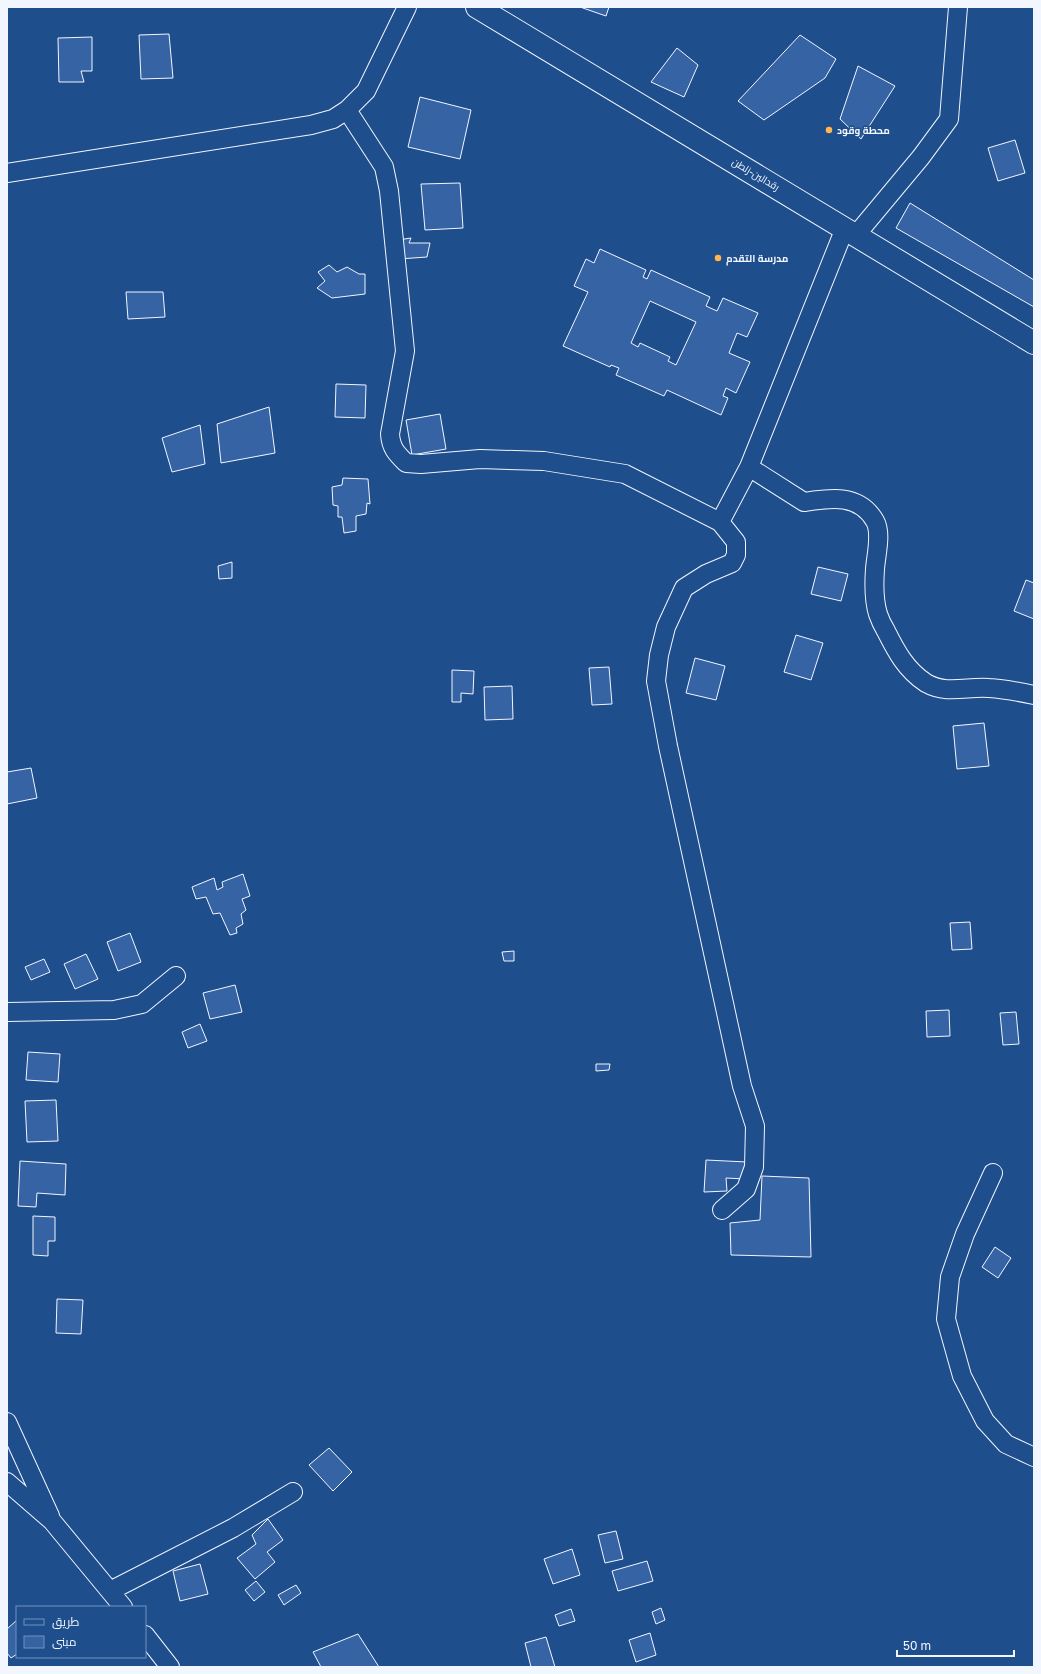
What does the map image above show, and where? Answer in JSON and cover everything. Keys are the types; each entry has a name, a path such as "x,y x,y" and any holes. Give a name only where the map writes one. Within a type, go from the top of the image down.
{"main road":[{"name":"رقدالين-زلطن","path":"477,7 1034,343"}],"street":[{"path":"7,174 311,125 333,120 346,110 366,90 407,7"},
{"path":"720,522 749,467 851,232 921,157 949,119 958,7"},
{"path":"346,110 384,167 389,191 405,352 390,434 393,450 406,463 421,464 480,459 544,461 625,474 720,522 736,542 736,555 732,563 706,574 684,588 666,627 659,655 656,681 668,746 742,1086 755,1126 754,1167 746,1189 722,1210"},
{"path":"749,467 804,502 829,498 845,499 860,504 874,520 877,534 875,571 878,615 898,654 908,669 927,683 941,688 957,690 988,687 1034,695"},
{"path":"7,1012 114,1010 142,1004 176,976"},
{"path":"993,1173 965,1234 950,1277 946,1319 962,1376 985,1421 1006,1444 1034,1457"},
{"path":"7,1422 52,1521"},
{"path":"7,1482 52,1521 122,1606"},
{"path":"110,1591 233,1528 293,1492"},
{"path":"146,1636 170,1667"}],"building":[{"path":"580,7 609,7 606,16"},
{"path":"169,34 173,78 141,79 139,35"},
{"path":"800,35 836,59 825,78 764,120 738,101"},
{"path":"92,37 92,71 81,71 84,82 59,82 58,38"},
{"path":"677,48 698,65 684,97 651,82"},
{"path":"858,66 895,86 861,139 840,119"},
{"path":"420,97 471,110 460,159 408,147"},
{"path":"1015,140 1025,173 998,181 988,148"},
{"path":"460,183 463,228 425,230 421,184"},
{"path":"910,203 1034,280 1034,307 896,228"},
{"path":"411,238 409,243 430,243 427,257 399,259 398,240"},
{"path":"600,249 646,270 643,277 647,279 651,270 710,297 706,306 717,311 723,298 758,313 747,337 737,333 729,353 750,362 736,393 726,388 723,396 728,398 721,415 667,390 664,396 616,375 619,368 611,365 610,367 563,346 588,292 574,286 586,259 594,263","holes":["650,301 696,322 676,365 668,361 670,357 640,343 638,347 631,343"]},
{"path":"329,265 337,272 347,267 359,274 365,274 365,294 332,298 317,288 325,281 318,272"},
{"path":"126,292 163,292 165,317 128,319"},
{"path":"336,384 366,385 365,418 335,417"},
{"path":"269,407 275,453 221,463 217,424"},
{"path":"440,414 446,449 412,455 406,420"},
{"path":"200,425 205,464 172,472 162,438"},
{"path":"343,478 368,479 370,504 367,503 366,514 356,516 356,531 344,533 342,517 338,517 338,506 333,505 332,487 342,485"},
{"path":"232,562 232,578 219,579 218,566"},
{"path":"818,567 848,574 841,601 811,594"},
{"path":"1026,580 1034,583 1034,619 1014,611"},
{"path":"796,635 823,643 811,680 784,672"},
{"path":"695,658 725,666 716,700 686,693"},
{"path":"609,667 612,704 592,705 589,668"},
{"path":"452,670 474,671 473,694 461,693 461,702 452,702"},
{"path":"512,686 513,719 485,720 484,687"},
{"path":"984,723 989,766 957,769 953,726"},
{"path":"31,768 37,798 7,804 7,772"},
{"path":"243,874 250,896 242,899 246,910 241,914 243,924 236,928 237,933 230,935 220,913 213,914 206,897 196,899 192,887 214,878 217,890 223,887 222,882"},
{"path":"970,922 972,949 952,950 950,923"},
{"path":"130,933 141,962 118,971 107,942"},
{"path":"514,951 514,961 504,961 502,952"},
{"path":"86,954 98,979 75,989 64,964"},
{"path":"44,959 50,972 31,980 25,967"},
{"path":"235,985 242,1012 210,1019 203,993"},
{"path":"949,1010 950,1036 927,1037 926,1011"},
{"path":"1016,1012 1019,1044 1003,1045 1000,1013"},
{"path":"200,1024 207,1041 188,1048 182,1032"},
{"path":"28,1052 60,1054 58,1082 26,1080"},
{"path":"596,1064 610,1064 609,1070 596,1071"},
{"path":"56,1100 58,1141 27,1142 25,1101"},
{"path":"706,1160 747,1162 745,1179 726,1178 727,1191 704,1192"},
{"path":"20,1161 66,1164 65,1195 37,1193 36,1207 18,1206"},
{"path":"762,1176 809,1178 811,1257 731,1255 730,1223 760,1220"},
{"path":"33,1216 55,1217 55,1241 48,1241 48,1256 33,1255"},
{"path":"995,1247 1011,1258 998,1278 982,1267"},
{"path":"57,1299 83,1300 81,1334 56,1333"},
{"path":"329,1448 352,1472 333,1491 309,1465"},
{"path":"268,1519 283,1540 267,1552 275,1562 255,1579 237,1558 256,1544 252,1535"},
{"path":"616,1531 623,1559 605,1563 598,1535"},
{"path":"572,1549 580,1575 553,1584 544,1559"},
{"path":"647,1561 653,1581 618,1591 612,1571"},
{"path":"200,1564 208,1594 180,1601 173,1571"},
{"path":"256,1581 265,1592 254,1601 245,1590"},
{"path":"296,1585 301,1593 284,1605 278,1595"},
{"path":"661,1608 665,1620 656,1624 652,1612"},
{"path":"571,1609 575,1621 559,1626 555,1615"},
{"path":"16,1621 16,1655 11,1658 7,1653 7,1629"},
{"path":"650,1633 656,1655 636,1662 629,1640"},
{"path":"358,1634 379,1667 321,1667 313,1652"},
{"path":"546,1637 555,1667 531,1667 525,1643"}],"place":[{"name":"محطة وقود","path":"829,130"},
{"name":"مدرسة التقدم","path":"718,258"}]}
